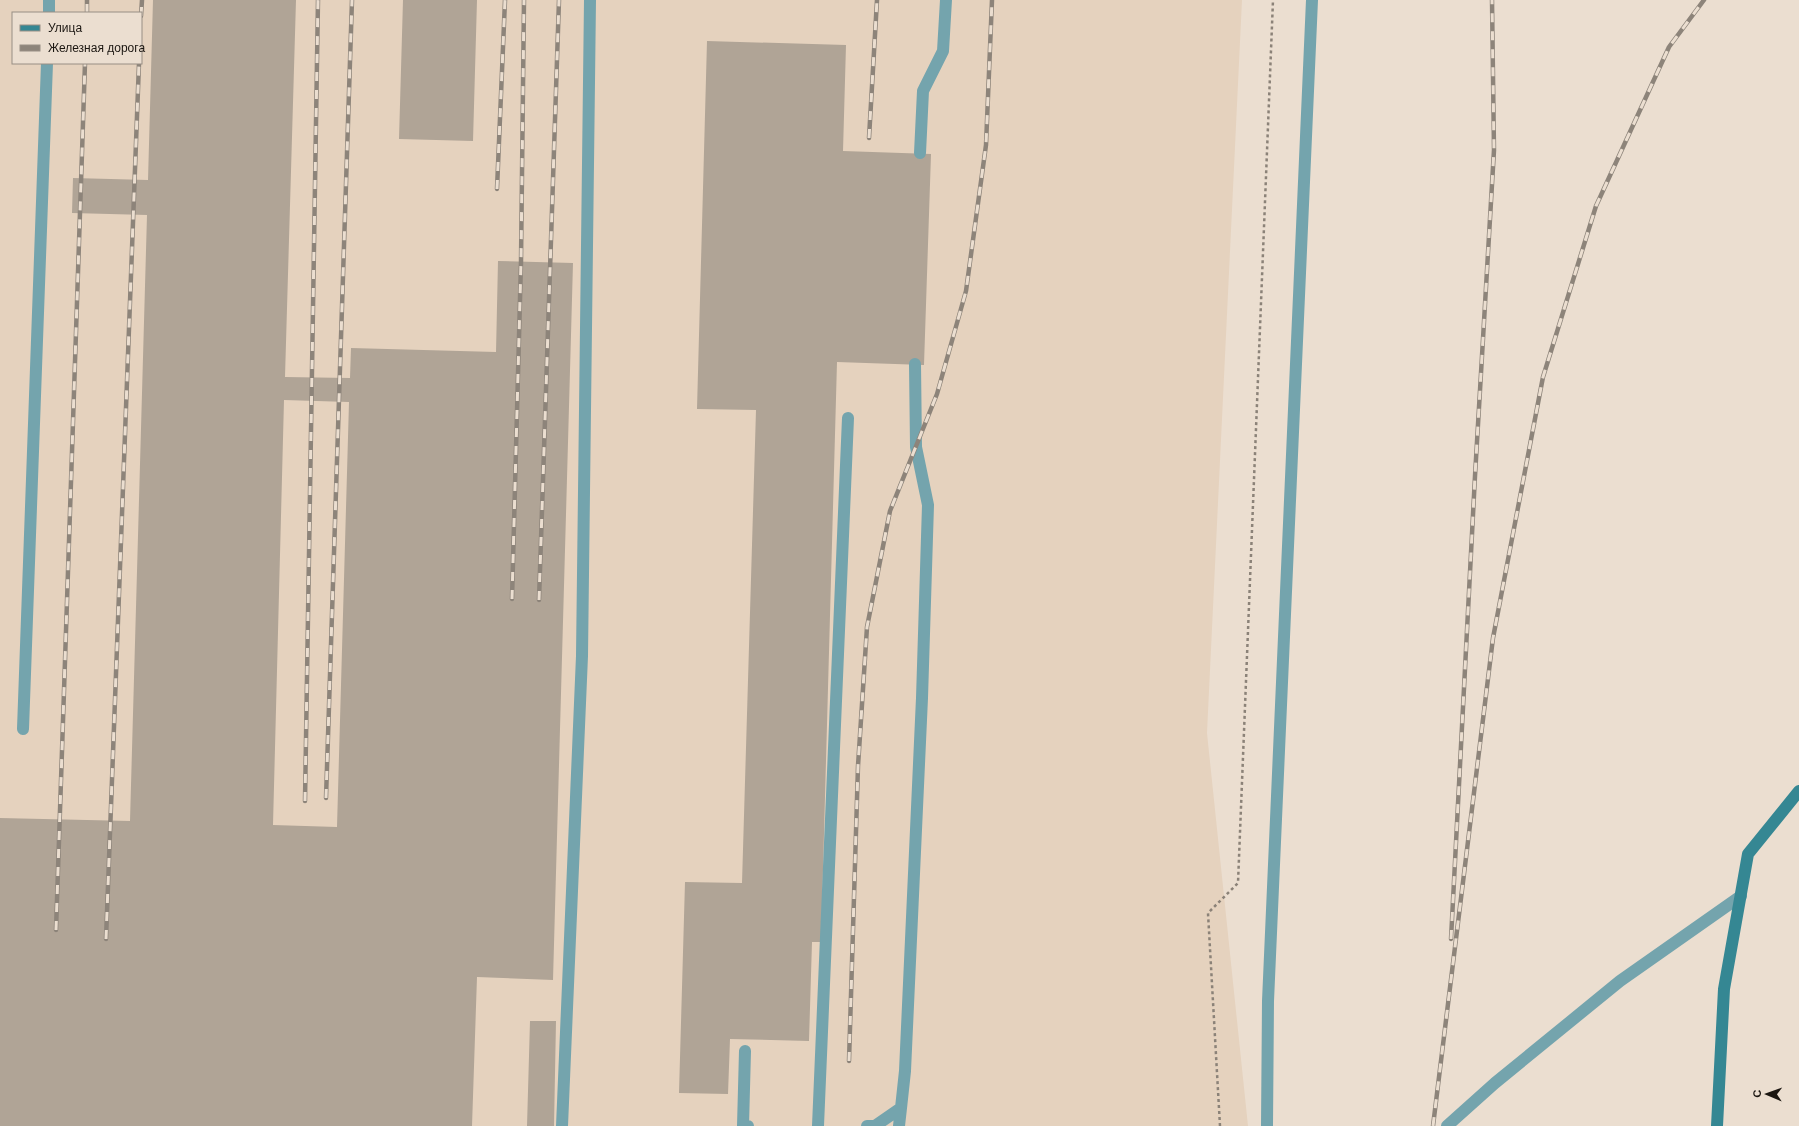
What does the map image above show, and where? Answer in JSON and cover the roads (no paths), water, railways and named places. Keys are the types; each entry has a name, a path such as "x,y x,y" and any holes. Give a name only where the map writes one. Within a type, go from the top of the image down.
{"main road":[{"path":"1717,1126 1724,989 1748,854 1799,791"}],"street":[{"path":"49,0 49,12"},
{"path":"562,1126 582,656 590,0"},
{"path":"920,153 923,92 943,51 946,0"},
{"path":"1268,1126 1268,1001 1312,0"},
{"path":"23,729 47,64"},
{"path":"899,1126 905,1071 922,698 928,506 916,447 915,364"},
{"path":"818,1126 848,418"},
{"path":"1447,1126 1495,1083 1620,981 1741,896"},
{"path":"745,1051 743,1126 748,1126"},
{"path":"867,1126 876,1126 901,1108"}],"railway":[{"path":"87,0 87,12"},
{"path":"141,12 142,0"},
{"path":"305,801 318,0"},
{"path":"326,798 352,0"},
{"path":"497,189 505,0"},
{"path":"512,599 521,262 524,0"},
{"path":"539,600 559,0"},
{"path":"869,138 877,0"},
{"path":"849,1061 858,766 867,627 890,511 937,394 966,291 986,145 992,0"},
{"path":"1451,939 1475,476 1494,150 1492,0"},
{"path":"1433,1126 1493,638 1543,377 1596,206 1669,47 1704,0"},
{"path":"56,930 85,64"},
{"path":"106,939 139,64"}]}
